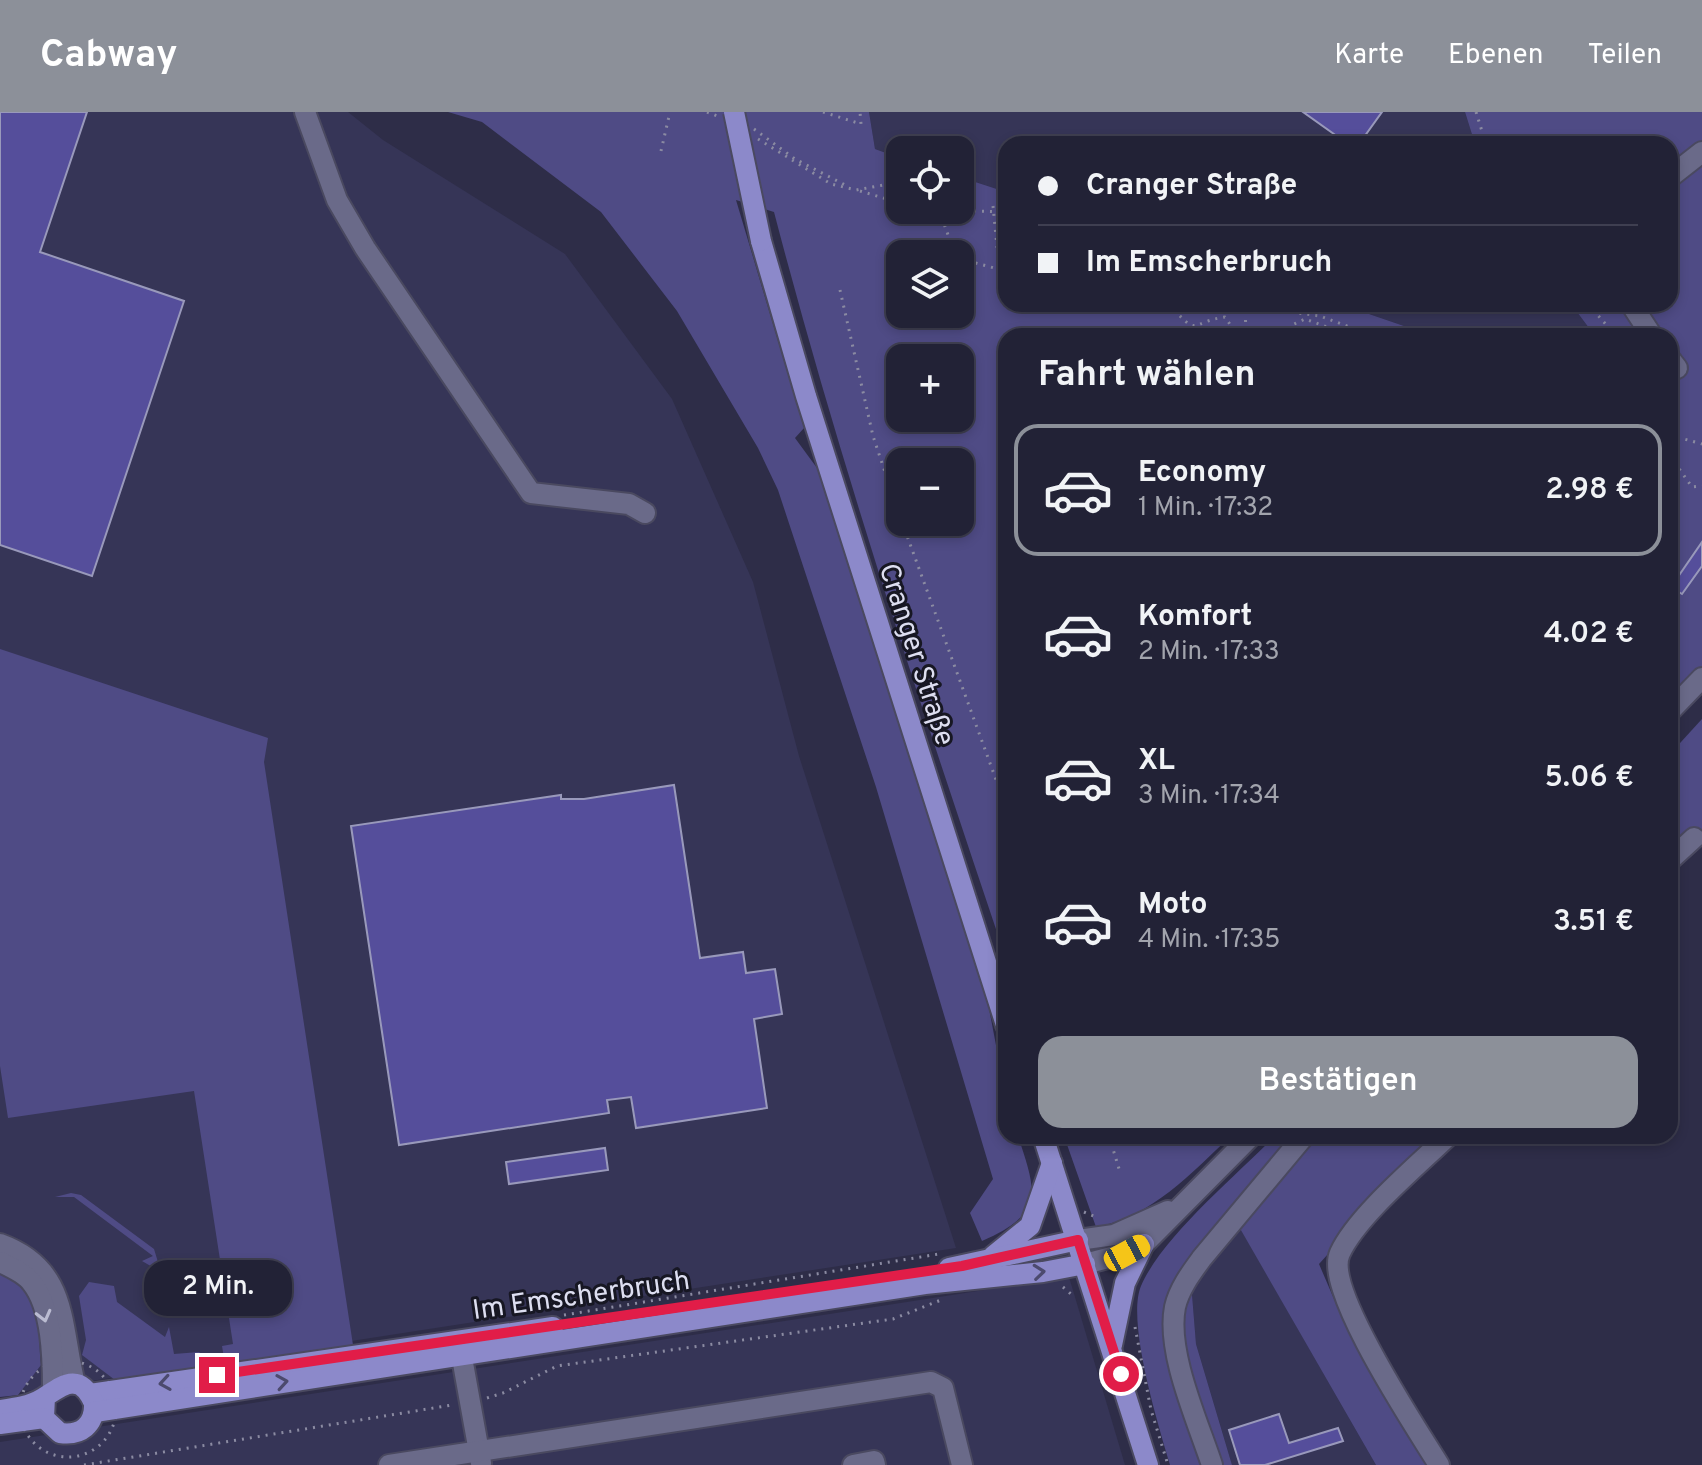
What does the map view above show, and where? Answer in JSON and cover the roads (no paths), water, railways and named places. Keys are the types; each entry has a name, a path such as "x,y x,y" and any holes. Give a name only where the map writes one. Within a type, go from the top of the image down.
{"main road":[{"name":"Cranger Straße","path":"736,120 761,241 806,396 998,1000"},
{"path":"1046,1144 1148,1465"},
{"path":"989,1268 1030,1226 1052,1163"},
{"name":"Im Emscherbruch","path":"0,1424 14,1413 47,1401 62,1384 87,1397 115,1400 989,1268 1078,1240"},
{"path":"1112,1345 1125,1283 1144,1244"},
{"name":"Im Emscherbruch","path":"989,1268 1043,1272 1085,1264"},
{"name":"Im Emscherbruch","path":"47,1401 50,1427 72,1435 83,1431 87,1397"}],"street":[{"path":"305,112 337,200 365,248 531,493 629,504 645,513"},
{"path":"1678,171 1702,152"},
{"path":"1678,703 1702,678"},
{"path":"1678,853 1694,838"},
{"path":"1085,1264 1127,1253 1144,1244 1243,1144"},
{"path":"1212,1465 1175,1346 1175,1305 1202,1258 1297,1144"},
{"path":"1439,1465 1352,1317 1336,1274 1339,1254 1359,1226 1440,1144"},
{"path":"1078,1240 1114,1235 1185,1202"},
{"path":"0,1244 36,1263 59,1298 61,1362 47,1401"},
{"path":"0,1262 32,1282 61,1362 87,1397"},
{"path":"461,1348 480,1458"},
{"path":"389,1465 480,1458 931,1382 943,1388 962,1465"},
{"path":"853,1465 874,1461 875,1465"}]}
